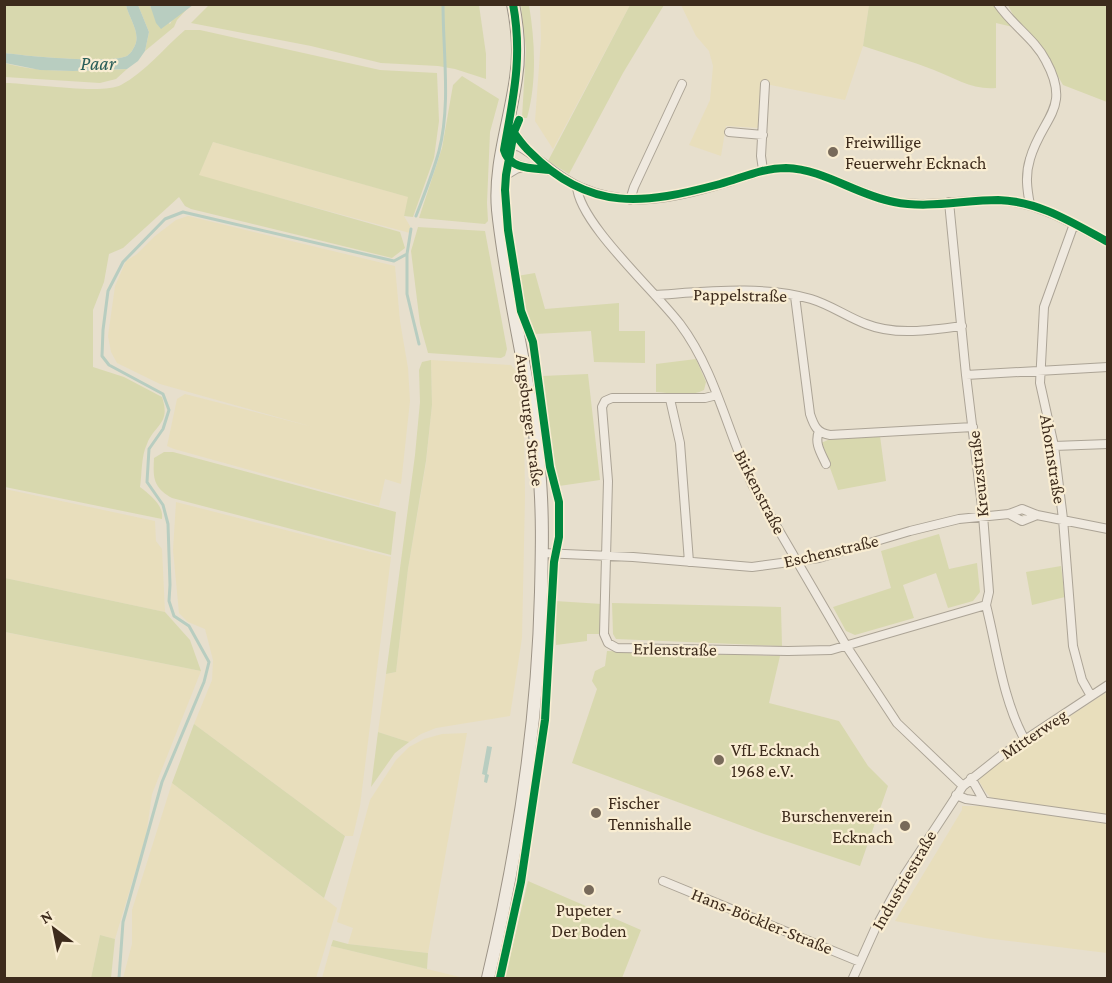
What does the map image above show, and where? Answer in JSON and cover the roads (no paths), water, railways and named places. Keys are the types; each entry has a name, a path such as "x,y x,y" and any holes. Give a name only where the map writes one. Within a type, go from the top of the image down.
{"main road":[{"name":"Augsburger Straße","path":"488,978 502,920 518,831 533,719 540,636 542,553 539,470 498,210 498,180 517,76 519,51 513,4"}],"street":[{"path":"998,4 1045,58 1056,81 1058,91 1051,116 1034,147 1028,166 1027,187 1030,205"},
{"path":"630,200 682,84"},
{"path":"763,170 761,156 765,84"},
{"path":"508,125 530,153 553,171 577,186 600,195 630,200 658,199 763,170 783,168 811,171 866,195 896,202 920,204 999,200 1030,205 1043,208 1107,242"},
{"path":"729,132 763,135"},
{"path":"530,153 513,146 504,150 510,160 524,167 553,171"},
{"path":"498,180 524,167"},
{"name":"Birkenstraße","path":"577,186 577,195 592,220 678,322 700,354 742,464 753,486 847,647 897,723 963,786"},
{"name":"Kreuzstraße","path":"949,202 983,515 989,592 986,605 1007,696 1016,725 1025,740"},
{"name":"Ahornstraße","path":"1074,224 1044,307 1040,382 1054,446 1063,519 1073,646 1082,680 1091,696"},
{"name":"Pappelstraße","path":"655,295 738,292 795,296 812,299 865,324 882,329 903,331 962,326"},
{"path":"795,296 810,414 819,431 830,435 973,426"},
{"path":"966,375 1107,367"},
{"name":"Erlenstraße","path":"717,395 705,398 612,398 605,401 602,407 608,481 604,634 608,643 616,648 831,650 986,605"},
{"path":"670,399 681,443 688,562"},
{"path":"819,431 816,438 826,464"},
{"path":"1054,446 1107,444"},
{"name":"Eschenstraße","path":"542,553 752,567 819,558 919,529 983,515 1009,514 1022,509 1037,515 1107,529"},
{"name":"Mitterweg","path":"963,786 971,778 1107,684"},
{"path":"971,778 984,801"},
{"name":"Industriestraße","path":"853,978 904,876 963,786"},
{"path":"956,795 1107,819"},
{"name":"Hans-Böckler-Straße","path":"663,881 860,962"}],"water":[{"path":"150,4 193,5 161,29 156,23"},
{"name":"Paar","path":"126,5 138,5 149,32 145,51 138,61 127,69 40,70 5,63 5,53 87,59 127,56 133,50 137,38"},
{"path":"487,746 492,747 487,783 484,782 485,775 482,774"}],"waterway":[{"path":"416,216 434,167 443,133 446,97 443,4"},
{"path":"119,978 123,922 162,782 204,682 209,662 189,626 174,616 169,601 168,524 163,505 147,482 149,449 163,429 169,410 163,394 109,365 102,356 108,291 123,262 165,219 183,212 394,261 407,254"},
{"path":"411,229 407,254 407,294 419,344"}],"place":[{"name":"Freiwillige Feuerwehr Ecknach","path":"833,152"},
{"name":"VfL Ecknach 1968 e.V.","path":"719,760"},
{"name":"Fischer Tennishalle","path":"596,813"},
{"name":"Burschenverein Ecknach","path":"905,826"},
{"name":"Pupeter - Der Boden","path":"589,890"}]}
